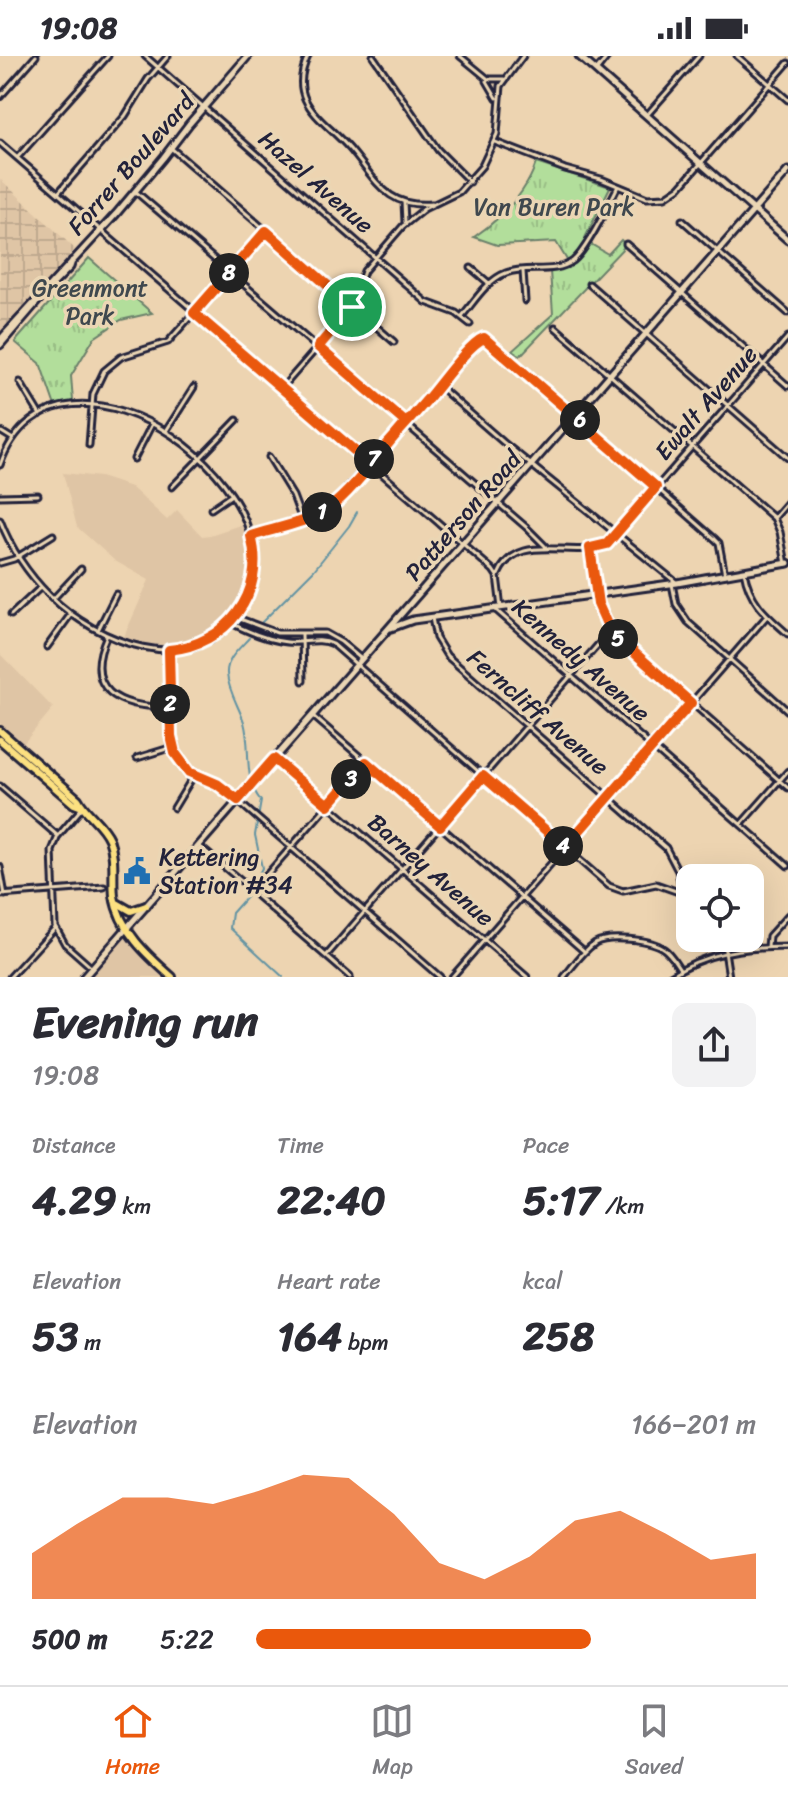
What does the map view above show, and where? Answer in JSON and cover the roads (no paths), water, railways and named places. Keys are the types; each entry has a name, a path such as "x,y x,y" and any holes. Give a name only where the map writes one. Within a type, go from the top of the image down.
{"main road":[{"name":"Forrer Boulevard","path":"0,343 42,292 49,288 135,191 248,56"},
{"path":"579,56 788,240"},
{"name":"Patterson Road","path":"84,977 788,171"},
{"path":"386,631 406,622 674,583 787,563"},
{"path":"0,731 78,799 105,832 114,861 115,901 148,956 173,976"},
{"path":"0,740 74,804 82,807"},
{"path":"115,901 131,911 139,911 146,906"}],"street":[{"path":"0,97 36,56"},
{"path":"17,158 108,56"},
{"name":"Hazel Avenue","path":"145,56 426,302 462,316 470,324"},
{"path":"57,194 125,116 168,56"},
{"path":"308,56 301,80 304,97 312,112 350,148 378,186 404,202 436,203"},
{"path":"373,56 438,150 470,182"},
{"path":"460,56 485,78 498,100"},
{"path":"282,388 352,307 364,271 404,224 418,212 453,196 470,182 482,166 495,142 498,100 504,79 523,56"},
{"path":"596,71 608,56"},
{"path":"647,115 699,56"},
{"path":"737,56 788,100"},
{"path":"495,142 647,198 665,197 680,187 788,63"},
{"path":"485,78 504,79"},
{"path":"0,143 463,543 493,570 497,578"},
{"path":"171,148 394,342"},
{"path":"462,316 490,284 504,274 555,268 573,260 584,249 618,186"},
{"path":"135,191 546,547"},
{"path":"404,202 407,215 404,224"},
{"path":"682,220 788,313"},
{"path":"89,445 92,404 98,380 112,363 129,354 163,345 266,231"},
{"path":"626,244 788,386"},
{"path":"471,268 490,284"},
{"path":"523,271 525,301"},
{"path":"589,284 788,458"},
{"path":"555,327 774,518 787,563"},
{"name":"Ewalt Avenue","path":"590,548 603,546 616,533 788,337"},
{"path":"251,536 302,520 333,504 482,338 575,415 719,543 725,575"},
{"path":"20,382 40,415"},
{"path":"438,386 674,583 681,614 788,711"},
{"path":"166,431 194,387"},
{"path":"0,465 13,439 40,415 70,404 116,409 152,424 200,458 230,496 251,536 254,575 249,594 231,623 202,643 169,650 147,649 107,635 71,614 53,599 18,557 0,521"},
{"path":"172,487 237,420"},
{"path":"134,459 152,424"},
{"path":"0,431 13,439"},
{"path":"269,457 293,496 302,520"},
{"path":"0,496 38,495"},
{"path":"211,509 230,496"},
{"path":"774,518 788,502"},
{"path":"0,563 18,557 53,535"},
{"path":"498,608 497,578 502,566 514,554 546,547 590,548 599,611 610,631 788,788"},
{"path":"53,599 81,569"},
{"path":"744,571 752,598 788,634"},
{"path":"11,615 41,587"},
{"path":"98,630 116,594"},
{"name":"Kennedy Avenue","path":"498,608 788,866"},
{"path":"47,647 71,614"},
{"path":"452,977 767,616"},
{"path":"235,617 269,631 325,633 338,639 361,659"},
{"name":"Ferncliff Avenue","path":"432,618 436,638 447,656 666,848 676,867"},
{"path":"231,623 262,637 302,643 329,642 614,889 623,891 656,884 676,890"},
{"path":"326,956 610,631"},
{"path":"302,634 303,681"},
{"path":"107,635 97,662 107,689 125,702 170,707"},
{"path":"169,650 173,747 179,761 194,775 217,784 238,800 440,977"},
{"path":"312,715 585,952"},
{"path":"137,758 173,747"},
{"name":"Barney Avenue","path":"274,759 527,977"},
{"path":"263,879 366,762"},
{"path":"741,824 788,771"},
{"path":"174,808 194,775"},
{"path":"0,786 58,836"},
{"path":"82,807 58,836 52,855 55,928 65,944 92,968"},
{"path":"199,846 241,881"},
{"path":"0,867 3,895 104,887"},
{"path":"257,896 350,977"},
{"path":"768,947 769,936 788,915"},
{"path":"10,977 55,928"},
{"path":"564,977 585,952 606,939 651,943 666,950 680,969"},
{"path":"764,947 788,947"},
{"path":"669,977 680,969 724,952"},
{"path":"727,952 729,977"}],"waterway":[{"path":"262,622 314,570 357,512"},
{"path":"249,638 231,659 227,674 244,722 251,782 261,801 255,835 262,868 248,895 232,913 230,928 283,977"}],"place":[{"name":"Kettering Station #34","path":"137,871"}],"park label":[{"name":"Van Buren Park","path":"554,207"},
{"name":"Greenmont Park","path":"90,302"}]}
